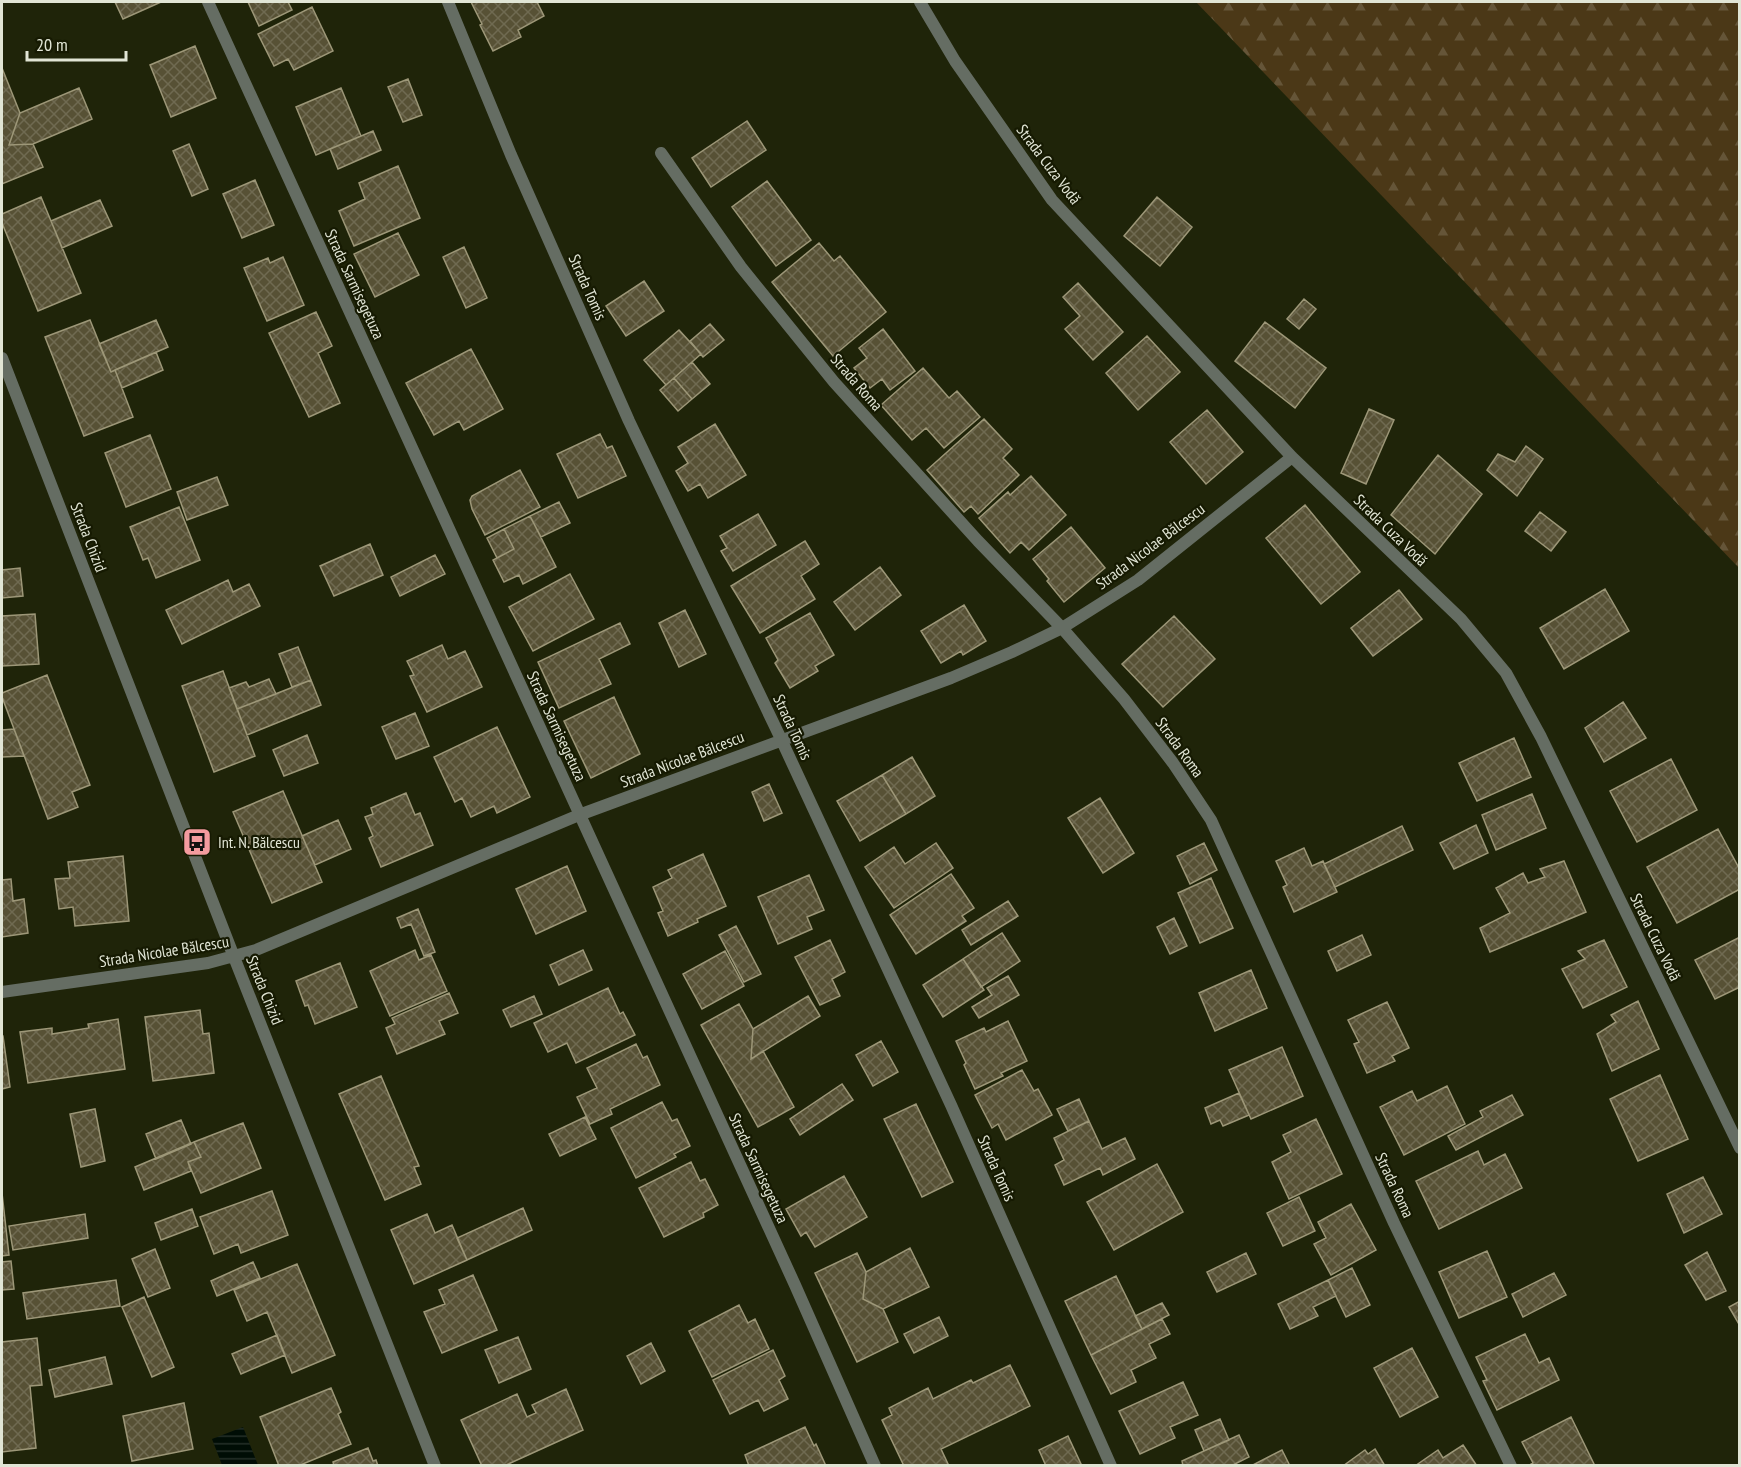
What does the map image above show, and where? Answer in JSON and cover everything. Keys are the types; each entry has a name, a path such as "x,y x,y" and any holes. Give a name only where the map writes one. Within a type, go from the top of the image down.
{"street":[{"name":"Strada Sarmisegetuza","path":"208,2 795,1285 875,1466"},
{"name":"Strada Tomis","path":"448,2 511,155 629,421 781,739 951,1105 1111,1466"},
{"name":"Strada Cuza Vodă","path":"920,2 955,61 1052,200 1292,457 1461,619 1506,673 1541,737 1740,1148"},
{"name":"Strada Roma","path":"661,153 741,267 834,382 978,541 1062,628 1131,708 1173,763 1211,820 1394,1223 1511,1466"},
{"name":"Strada Chizid","path":"2,357 234,957 435,1466"},
{"name":"Strada Nicolae Bălcescu","path":"2,992 208,963 256,950 579,815 951,678 1062,628 1138,580 1292,457"}],"green space":[{"path":"1196,2 1739,2 1739,568"}],"shaded area":[{"path":"243,1427 258,1465 222,1465 212,1439"}],"building":[{"path":"115,2 161,2 123,19"},
{"path":"248,2 288,2 292,10 259,26"},
{"path":"471,2 537,2 544,16 518,30 521,37 493,51"},
{"path":"312,7 333,51 294,70 288,59 274,66 258,34"},
{"path":"195,46 216,98 171,117 150,65"},
{"path":"2,68 20,113 9,145 33,144 43,167 2,184"},
{"path":"408,79 422,115 403,122 388,87"},
{"path":"79,88 92,119 33,144 9,145 20,113"},
{"path":"341,88 361,136 316,155 296,107"},
{"path":"747,121 766,150 711,187 692,158"},
{"path":"373,131 381,150 338,169 330,149"},
{"path":"189,144 208,189 192,196 173,151"},
{"path":"398,166 420,218 354,246 339,211 365,199 359,183"},
{"path":"255,180 274,225 242,238 223,194"},
{"path":"767,181 811,240 776,266 732,207"},
{"path":"41,197 81,293 38,311 2,223 2,214"},
{"path":"1157,197 1192,227 1160,266 1124,236"},
{"path":"100,200 112,226 62,248 51,221"},
{"path":"398,233 419,275 375,297 354,254"},
{"path":"819,243 834,261 840,256 886,312 833,356 772,282"},
{"path":"464,247 487,298 466,308 443,257"},
{"path":"283,257 304,305 267,321 244,268 268,258 270,263"},
{"path":"644,281 664,311 626,336 606,306"},
{"path":"1078,283 1123,332 1093,360 1065,329 1080,316 1063,297"},
{"path":"1304,299 1316,309 1299,329 1287,319"},
{"path":"316,312 332,346 318,353 340,403 309,417 269,333"},
{"path":"90,320 111,372 115,370 133,417 84,436 45,337"},
{"path":"156,320 168,347 111,372 99,344"},
{"path":"1265,322 1326,368 1295,408 1235,361"},
{"path":"710,324 724,340 703,357 690,341"},
{"path":"883,329 915,371 890,390 882,379 870,388 854,368 867,358 859,348"},
{"path":"679,330 701,354 666,385 644,360"},
{"path":"1147,336 1180,372 1138,410 1106,373"},
{"path":"471,349 503,409 464,430 459,421 434,435 406,383"},
{"path":"156,352 163,370 122,388 115,370"},
{"path":"692,362 710,384 692,399 674,378"},
{"path":"923,368 949,398 957,391 980,417 944,448 926,428 912,440 881,405"},
{"path":"674,378 692,399 678,411 660,390"},
{"path":"1369,409 1394,420 1366,484 1341,473"},
{"path":"1207,410 1243,452 1206,484 1170,442"},
{"path":"984,419 1012,449 1003,458 1019,475 978,514 971,506 964,512 927,470"},
{"path":"715,424 746,475 708,498 700,484 688,491 676,471 688,463 678,447"},
{"path":"600,434 607,448 612,446 626,476 578,498 557,454"},
{"path":"150,435 171,489 126,507 105,453"},
{"path":"1526,446 1543,459 1517,496 1487,470 1498,454 1515,462"},
{"path":"1438,455 1482,494 1435,554 1391,515"},
{"path":"520,470 540,507 485,535 472,509 470,500 472,496"},
{"path":"1031,476 1066,515 1029,550 1021,542 1010,553 979,518 1008,492 1010,495"},
{"path":"217,477 228,505 187,520 177,492"},
{"path":"559,502 570,523 541,537 530,516"},
{"path":"1305,505 1360,572 1321,604 1266,538"},
{"path":"179,507 200,560 156,578 148,558 143,560 130,527"},
{"path":"1540,512 1566,532 1551,551 1525,531"},
{"path":"758,514 776,545 733,571 721,551 727,548 720,536"},
{"path":"530,516 556,567 523,584 519,575 504,582 493,560 514,549 504,529"},
{"path":"1071,527 1105,568 1064,602 1033,559"},
{"path":"504,529 514,549 497,558 487,538"},
{"path":"805,541 819,564 801,576 815,599 760,633 731,586"},
{"path":"370,544 383,575 334,596 320,566"},
{"path":"435,555 445,574 400,596 391,577"},
{"path":"880,567 901,595 855,630 834,602"},
{"path":"20,568 23,596 2,598 2,570"},
{"path":"570,574 594,619 533,651 509,607"},
{"path":"228,580 233,592 249,584 260,606 182,644 166,610"},
{"path":"1605,589 1629,631 1564,669 1540,628"},
{"path":"1399,590 1422,619 1373,656 1351,628"},
{"path":"964,605 986,641 963,655 961,651 941,663 921,631"},
{"path":"685,610 706,654 679,667 659,623"},
{"path":"810,613 834,655 815,666 818,671 790,688 775,663 778,660 766,638"},
{"path":"35,614 39,664 2,666 2,616"},
{"path":"1174,616 1215,659 1163,707 1122,664"},
{"path":"620,623 630,644 599,659 611,684 559,708 538,662"},
{"path":"442,645 448,659 465,651 482,687 427,712 410,676 414,675 407,661"},
{"path":"298,647 311,680 292,687 279,654"},
{"path":"223,671 255,756 214,772 182,686"},
{"path":"47,675 90,785 72,792 78,807 48,819 2,697 2,693"},
{"path":"269,679 276,694 237,709 229,688 246,682 249,687"},
{"path":"311,680 321,705 247,735 237,709"},
{"path":"614,697 640,754 591,778 564,721"},
{"path":"1623,702 1646,738 1604,762 1585,728"},
{"path":"415,713 429,746 396,759 382,727"},
{"path":"497,727 530,797 497,813 494,806 471,817 462,798 455,802 434,757"},
{"path":"14,729 24,756 2,757 2,730"},
{"path":"307,735 318,763 284,776 273,750"},
{"path":"1514,738 1531,777 1477,801 1459,763"},
{"path":"912,757 935,796 906,814 882,775"},
{"path":"1671,759 1697,810 1637,842 1610,791"},
{"path":"882,775 906,814 860,841 837,801"},
{"path":"769,784 782,813 764,821 752,792"},
{"path":"283,791 322,882 272,903 233,812"},
{"path":"406,793 415,815 420,813 433,845 381,867 369,838 373,836 365,817 373,814 371,808"},
{"path":"1532,794 1546,828 1496,850 1482,815"},
{"path":"1100,798 1134,853 1103,873 1068,818"},
{"path":"338,820 351,849 315,865 302,836"},
{"path":"1476,825 1488,853 1454,869 1440,843"},
{"path":"1402,826 1413,850 1335,887 1324,864"},
{"path":"1718,829 1740,870 1740,889 1677,923 1647,867"},
{"path":"936,843 953,868 894,908 865,867 894,847 905,864"},
{"path":"1204,843 1217,870 1190,884 1177,856"},
{"path":"1304,848 1312,866 1323,861 1337,892 1294,912 1283,887 1287,885 1276,861"},
{"path":"703,854 726,906 668,936 658,913 663,911 653,887 672,878 668,870"},
{"path":"123,856 129,921 75,926 73,907 59,909 55,879 70,878 68,862"},
{"path":"1564,861 1586,912 1490,952 1480,928 1510,913 1496,888 1523,873 1528,883 1545,877 1540,869"},
{"path":"567,866 586,911 536,934 516,889"},
{"path":"951,874 974,908 962,916 966,921 916,954 890,915"},
{"path":"809,875 824,910 807,917 812,929 778,944 758,897"},
{"path":"1211,878 1233,928 1200,943 1178,893"},
{"path":"11,879 13,901 24,899 28,933 2,937 2,880"},
{"path":"1008,901 1018,916 971,945 962,930"},
{"path":"418,909 435,952 424,956 411,924 401,928 397,918"},
{"path":"1174,918 1187,946 1170,954 1157,927"},
{"path":"736,926 761,974 744,982 719,935"},
{"path":"1002,933 1020,961 981,987 963,959"},
{"path":"1362,935 1371,955 1337,971 1328,951"},
{"path":"1740,937 1740,987 1715,999 1695,960"},
{"path":"830,940 845,972 832,979 840,996 820,1005 795,957"},
{"path":"1604,940 1627,987 1583,1008 1562,969 1585,959 1578,951"},
{"path":"415,950 419,960 431,955 447,991 390,1016 370,971"},
{"path":"583,950 592,970 559,985 550,965"},
{"path":"725,951 744,986 702,1009 683,974"},
{"path":"963,959 984,990 943,1017 923,985"},
{"path":"340,963 357,1007 315,1024 308,1005 305,1006 296,981"},
{"path":"1251,970 1267,1008 1215,1031 1199,993"},
{"path":"1008,976 1019,995 979,1018 972,1007 992,995 987,988"},
{"path":"608,988 620,1014 623,1012 635,1035 576,1063 567,1043 548,1052 534,1023"},
{"path":"449,993 458,1013 439,1021 445,1034 397,1054 386,1028 395,1024 392,1018"},
{"path":"534,996 542,1014 511,1027 503,1010"},
{"path":"808,996 820,1016 751,1059 753,1029"},
{"path":"1638,1001 1659,1049 1612,1071 1597,1034 1616,1022 1611,1015"},
{"path":"1387,1002 1409,1048 1392,1056 1395,1061 1367,1073 1354,1044 1359,1042 1348,1020"},
{"path":"739,1004 753,1029 751,1059 763,1051 794,1107 758,1127 701,1025"},
{"path":"200,1010 203,1034 209,1033 214,1073 153,1081 145,1017"},
{"path":"118,1019 125,1069 28,1083 20,1032 52,1028 52,1034 89,1028 88,1024"},
{"path":"1008,1021 1027,1061 1001,1073 1003,1076 975,1089 956,1041 984,1028 986,1032"},
{"path":"2,1036 10,1087 2,1089"},
{"path":"881,1041 898,1072 873,1086 856,1055"},
{"path":"636,1044 643,1058 647,1056 660,1085 610,1109 612,1114 590,1124 577,1097 597,1088 587,1068"},
{"path":"1282,1047 1303,1096 1251,1119 1229,1070"},
{"path":"1022,1070 1034,1091 1038,1089 1052,1115 1006,1140 998,1124 992,1128 975,1095"},
{"path":"1660,1075 1688,1139 1638,1161 1610,1099"},
{"path":"381,1076 419,1166 414,1167 421,1184 385,1200 339,1094"},
{"path":"842,1084 853,1100 800,1135 790,1119"},
{"path":"1447,1086 1465,1124 1404,1155 1380,1107 1412,1091 1417,1101"},
{"path":"1239,1093 1249,1115 1223,1126 1220,1120 1211,1124 1205,1108"},
{"path":"1512,1095 1523,1115 1456,1150 1448,1136 1483,1117 1480,1111"},
{"path":"1079,1099 1089,1121 1068,1131 1057,1109"},
{"path":"662,1102 672,1121 677,1119 690,1146 674,1154 676,1157 636,1178 611,1128"},
{"path":"916,1104 953,1182 922,1197 884,1119"},
{"path":"95,1109 105,1161 81,1167 70,1114"},
{"path":"585,1117 596,1139 560,1156 549,1134"},
{"path":"1316,1119 1342,1174 1289,1199 1272,1162 1291,1152 1283,1135"},
{"path":"181,1120 191,1144 156,1159 146,1134"},
{"path":"1089,1121 1102,1149 1125,1138 1135,1159 1103,1175 1100,1168 1064,1185 1055,1165 1064,1160 1054,1138"},
{"path":"243,1123 261,1168 201,1193 188,1162 201,1157 194,1142"},
{"path":"194,1142 201,1157 188,1162 191,1171 144,1190 135,1167"},
{"path":"1478,1151 1484,1165 1505,1154 1522,1188 1439,1229 1416,1181"},
{"path":"691,1162 700,1181 705,1179 718,1205 703,1213 704,1217 664,1237 639,1188"},
{"path":"1157,1164 1183,1212 1114,1250 1087,1202"},
{"path":"844,1176 867,1217 815,1247 806,1232 801,1236 786,1209"},
{"path":"1703,1177 1722,1214 1684,1233 1667,1194"},
{"path":"272,1191 288,1235 241,1253 238,1244 214,1254 200,1217"},
{"path":"2,1193 9,1255 2,1256"},
{"path":"1299,1197 1315,1231 1283,1246 1267,1213"},
{"path":"1351,1204 1376,1250 1331,1275 1314,1244 1326,1238 1318,1222"},
{"path":"523,1208 532,1230 467,1260 457,1238"},
{"path":"192,1209 198,1226 161,1240 155,1223"},
{"path":"85,1214 88,1238 13,1250 9,1226"},
{"path":"427,1214 435,1233 452,1225 467,1260 414,1284 391,1230"},
{"path":"910,1248 929,1287 883,1309 863,1299 866,1272"},
{"path":"155,1249 170,1288 148,1297 132,1259"},
{"path":"1487,1251 1507,1297 1459,1318 1439,1272"},
{"path":"1707,1252 1726,1291 1706,1300 1685,1265"},
{"path":"857,1253 866,1272 863,1299 883,1309 898,1342 857,1362 815,1273"},
{"path":"1246,1253 1256,1274 1217,1292 1207,1272"},
{"path":"11,1261 14,1289 2,1290 2,1262"},
{"path":"253,1262 260,1278 217,1296 211,1281"},
{"path":"297,1264 335,1355 292,1373 267,1312 247,1321 234,1290"},
{"path":"1352,1268 1370,1305 1346,1317 1328,1280"},
{"path":"1554,1273 1566,1295 1523,1317 1512,1294"},
{"path":"473,1275 497,1330 442,1353 424,1312 445,1304 439,1290"},
{"path":"1116,1276 1142,1329 1091,1355 1065,1301"},
{"path":"116,1280 120,1306 27,1319 23,1293"},
{"path":"1328,1280 1336,1296 1313,1307 1318,1316 1290,1329 1278,1304"},
{"path":"144,1297 174,1367 152,1377 122,1307"},
{"path":"1740,1301 1740,1326 1729,1307"},
{"path":"1162,1303 1169,1315 1142,1329 1135,1316"},
{"path":"739,1305 748,1323 755,1319 769,1349 712,1377 689,1331"},
{"path":"939,1317 948,1336 914,1353 904,1334"},
{"path":"1162,1319 1170,1334 1149,1344 1156,1358 1131,1370 1136,1382 1111,1394 1091,1355"},
{"path":"1525,1334 1539,1363 1549,1358 1559,1380 1497,1410 1483,1381 1487,1380 1476,1357"},
{"path":"277,1335 285,1355 241,1374 232,1354"},
{"path":"518,1337 531,1369 499,1383 485,1350"},
{"path":"37,1338 42,1385 30,1386 36,1448 2,1452 2,1342"},
{"path":"651,1343 665,1371 641,1384 627,1356"},
{"path":"1412,1348 1438,1397 1400,1417 1374,1368"},
{"path":"773,1350 785,1376 779,1380 788,1399 764,1411 758,1400 730,1414 713,1380"},
{"path":"105,1357 112,1384 55,1397 49,1370"},
{"path":"1010,1365 1030,1406 941,1449 949,1466 904,1466 882,1420 892,1415 889,1408 928,1388 933,1399 971,1380 973,1383"},
{"path":"1183,1382 1198,1415 1170,1427 1175,1438 1140,1454 1119,1411"},
{"path":"331,1388 341,1412 338,1414 351,1444 298,1466 279,1466 260,1417"},
{"path":"566,1389 583,1430 504,1466 482,1466 461,1420 517,1394 527,1417 536,1413 532,1405"},
{"path":"184,1403 193,1449 132,1461 123,1416"},
{"path":"1571,1417 1595,1466 1528,1466 1533,1463 1522,1442"},
{"path":"1220,1419 1229,1440 1204,1451 1195,1430"},
{"path":"805,1427 826,1466 749,1466 745,1455"},
{"path":"1239,1435 1249,1457 1231,1466 1183,1466 1182,1461"},
{"path":"1068,1436 1081,1464 1046,1466 1039,1450"},
{"path":"1463,1445 1477,1466 1415,1466 1438,1450 1443,1458"},
{"path":"368,1448 373,1461 376,1460 378,1466 334,1466 333,1462"},
{"path":"1375,1449 1385,1466 1343,1466 1365,1450 1368,1454"},
{"path":"1282,1450 1290,1466 1251,1466"}],"place":[{"name":"Int. N. Bălcescu","path":"197,842"}]}
